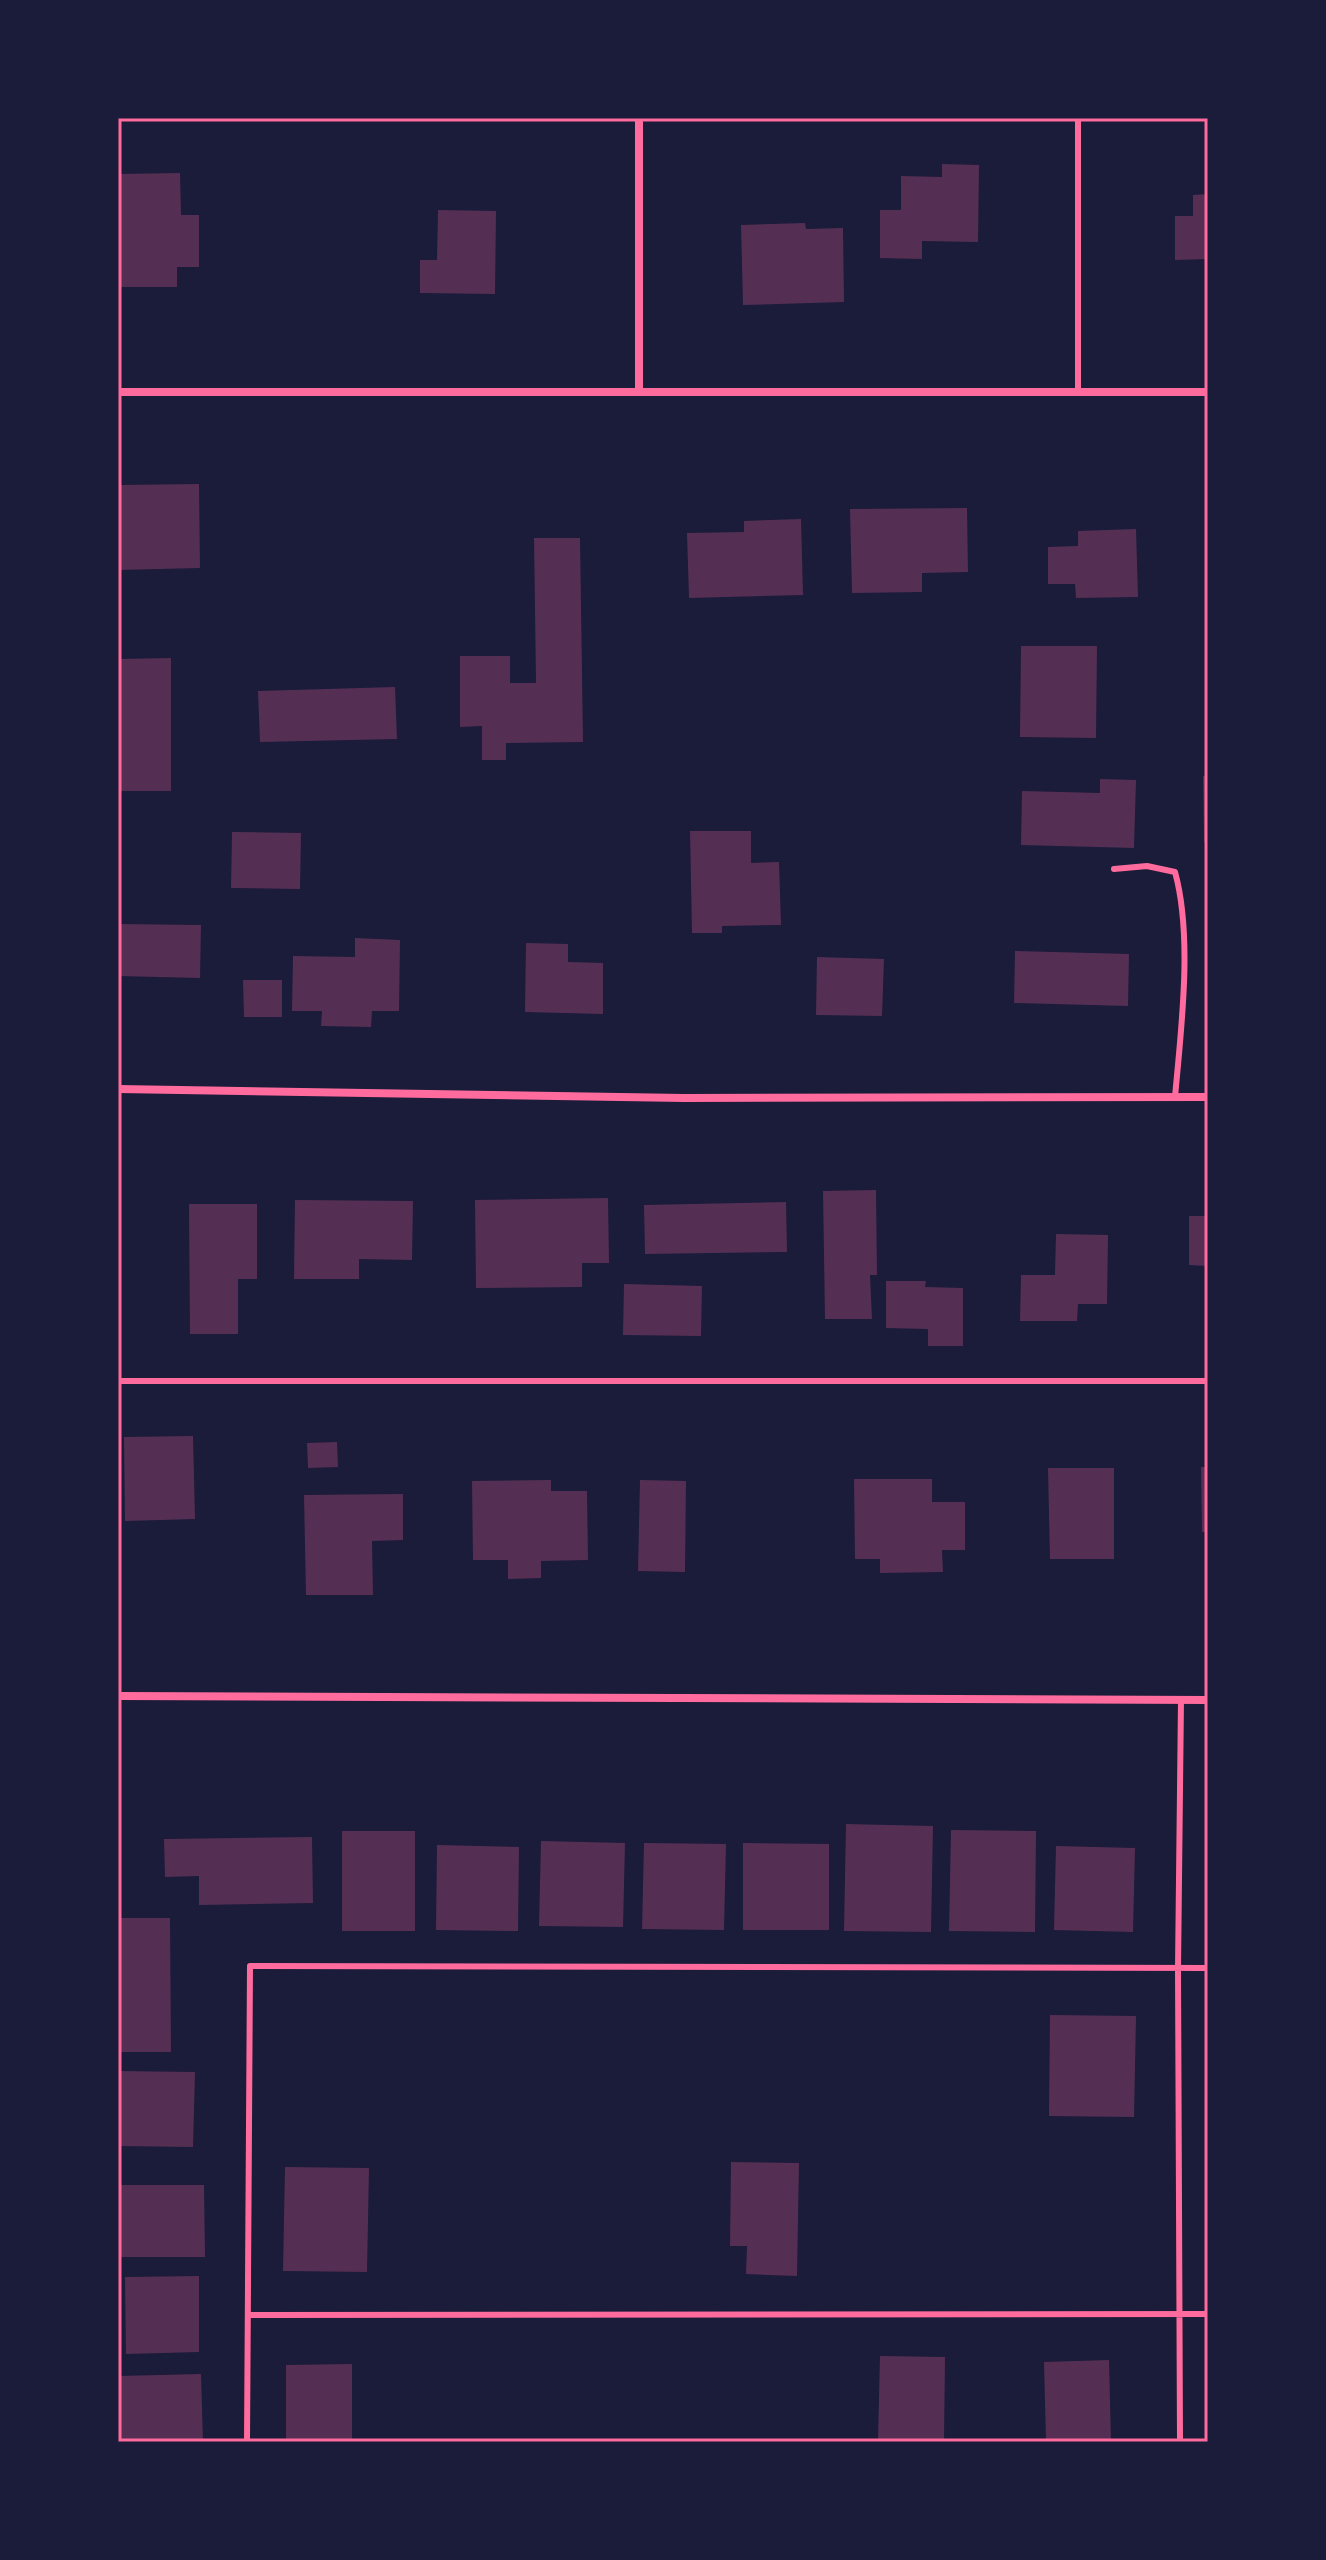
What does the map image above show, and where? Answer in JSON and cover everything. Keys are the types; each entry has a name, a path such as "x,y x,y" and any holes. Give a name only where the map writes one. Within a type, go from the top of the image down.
{"street":[{"path":"639,118 639,391"},
{"path":"118,392 1208,392"},
{"path":"118,1089 684,1098 1208,1097"},
{"path":"118,1696 1208,1700"}],"lane":[{"path":"1078,118 1078,392"},
{"path":"1114,869 1147,866 1175,872 1183,899 1183,1007 1175,1097"},
{"path":"118,1381 1208,1381"},
{"path":"1180,2442 1178,1968 1181,1700"},
{"path":"247,2442 250,1966 1208,1968"},
{"path":"248,2315 1208,2314"}],"building":[{"path":"942,164 979,165 978,242 922,241 922,259 880,258 880,210 901,210 901,176 942,177"},
{"path":"180,173 181,215 199,215 199,267 177,267 177,287 118,287 118,174"},
{"path":"1208,194 1208,259 1175,260 1175,216 1193,216 1193,195"},
{"path":"438,210 496,211 495,294 420,293 420,260 437,260"},
{"path":"805,223 806,229 843,228 844,302 743,305 741,225"},
{"path":"199,484 200,568 118,570 118,485"},
{"path":"967,508 968,572 922,573 922,592 852,593 850,509"},
{"path":"801,519 803,595 689,598 687,533 744,532 744,521"},
{"path":"1136,529 1138,597 1076,598 1075,584 1048,584 1048,547 1078,546 1078,531"},
{"path":"534,538 580,538 583,742 506,743 506,760 482,760 482,726 460,727 460,656 510,656 510,683 536,683"},
{"path":"1021,646 1097,646 1096,738 1020,737"},
{"path":"171,658 171,791 118,791 118,659"},
{"path":"395,687 397,739 260,742 258,691"},
{"path":"1203,776 1208,776 1208,842 1204,842"},
{"path":"1100,779 1136,780 1134,848 1021,845 1022,791 1100,793"},
{"path":"690,831 751,831 751,863 779,862 781,925 722,926 722,933 692,933"},
{"path":"232,832 301,833 300,889 231,888"},
{"path":"118,924 201,925 200,978 118,976"},
{"path":"355,938 400,940 399,1011 372,1011 371,1027 321,1026 322,1011 292,1011 293,956 355,957"},
{"path":"526,943 568,944 568,962 603,963 603,1014 525,1012"},
{"path":"1015,951 1129,954 1128,1006 1014,1003"},
{"path":"817,957 884,959 882,1016 816,1015"},
{"path":"243,980 282,980 282,1017 244,1017"},
{"path":"876,1190 877,1275 870,1275 872,1319 825,1319 823,1191"},
{"path":"608,1198 609,1263 582,1263 582,1287 476,1288 475,1200"},
{"path":"295,1200 413,1201 412,1260 359,1259 359,1279 294,1279"},
{"path":"786,1202 787,1252 645,1254 644,1205"},
{"path":"189,1204 257,1204 257,1279 238,1279 238,1334 190,1334"},
{"path":"1189,1216 1208,1216 1208,1266 1189,1265"},
{"path":"1056,1234 1108,1235 1107,1304 1078,1304 1077,1321 1020,1321 1021,1275 1055,1275"},
{"path":"886,1281 926,1281 925,1287 963,1288 963,1346 928,1346 928,1329 886,1328"},
{"path":"624,1284 702,1286 701,1336 623,1335"},
{"path":"193,1436 195,1519 125,1521 124,1437"},
{"path":"337,1442 338,1467 308,1468 307,1443"},
{"path":"1201,1467 1208,1467 1208,1532 1202,1532"},
{"path":"1048,1468 1114,1468 1114,1559 1050,1559"},
{"path":"854,1479 932,1479 932,1502 965,1502 965,1550 942,1550 943,1572 880,1573 880,1559 855,1559"},
{"path":"551,1480 551,1491 587,1491 588,1560 541,1561 541,1578 508,1579 508,1560 473,1560 472,1481"},
{"path":"640,1480 686,1481 685,1572 638,1571"},
{"path":"403,1494 403,1540 372,1541 373,1595 306,1595 304,1495"},
{"path":"846,1824 933,1826 931,1932 844,1931"},
{"path":"951,1830 1036,1831 1035,1932 949,1931"},
{"path":"342,1831 415,1831 415,1931 342,1931"},
{"path":"312,1837 313,1903 199,1905 199,1876 165,1877 164,1839"},
{"path":"541,1841 625,1843 623,1927 539,1926"},
{"path":"644,1843 726,1844 724,1930 642,1929"},
{"path":"743,1843 829,1844 829,1930 743,1930"},
{"path":"437,1845 519,1847 518,1931 436,1930"},
{"path":"1056,1846 1135,1848 1133,1932 1054,1930"},
{"path":"118,1918 170,1918 171,2052 118,2052"},
{"path":"1050,2015 1136,2016 1134,2117 1049,2116"},
{"path":"118,2071 195,2072 193,2147 118,2146"},
{"path":"731,2162 799,2163 797,2276 746,2274 747,2246 730,2246"},
{"path":"285,2167 369,2168 367,2272 283,2271"},
{"path":"118,2185 204,2185 205,2257 118,2257"},
{"path":"199,2276 199,2352 126,2354 125,2277"},
{"path":"880,2356 945,2357 944,2442 878,2442"},
{"path":"1109,2360 1111,2442 1046,2442 1044,2362"},
{"path":"352,2364 352,2442 286,2442 286,2365"},
{"path":"201,2374 203,2442 118,2442 118,2376"}]}
